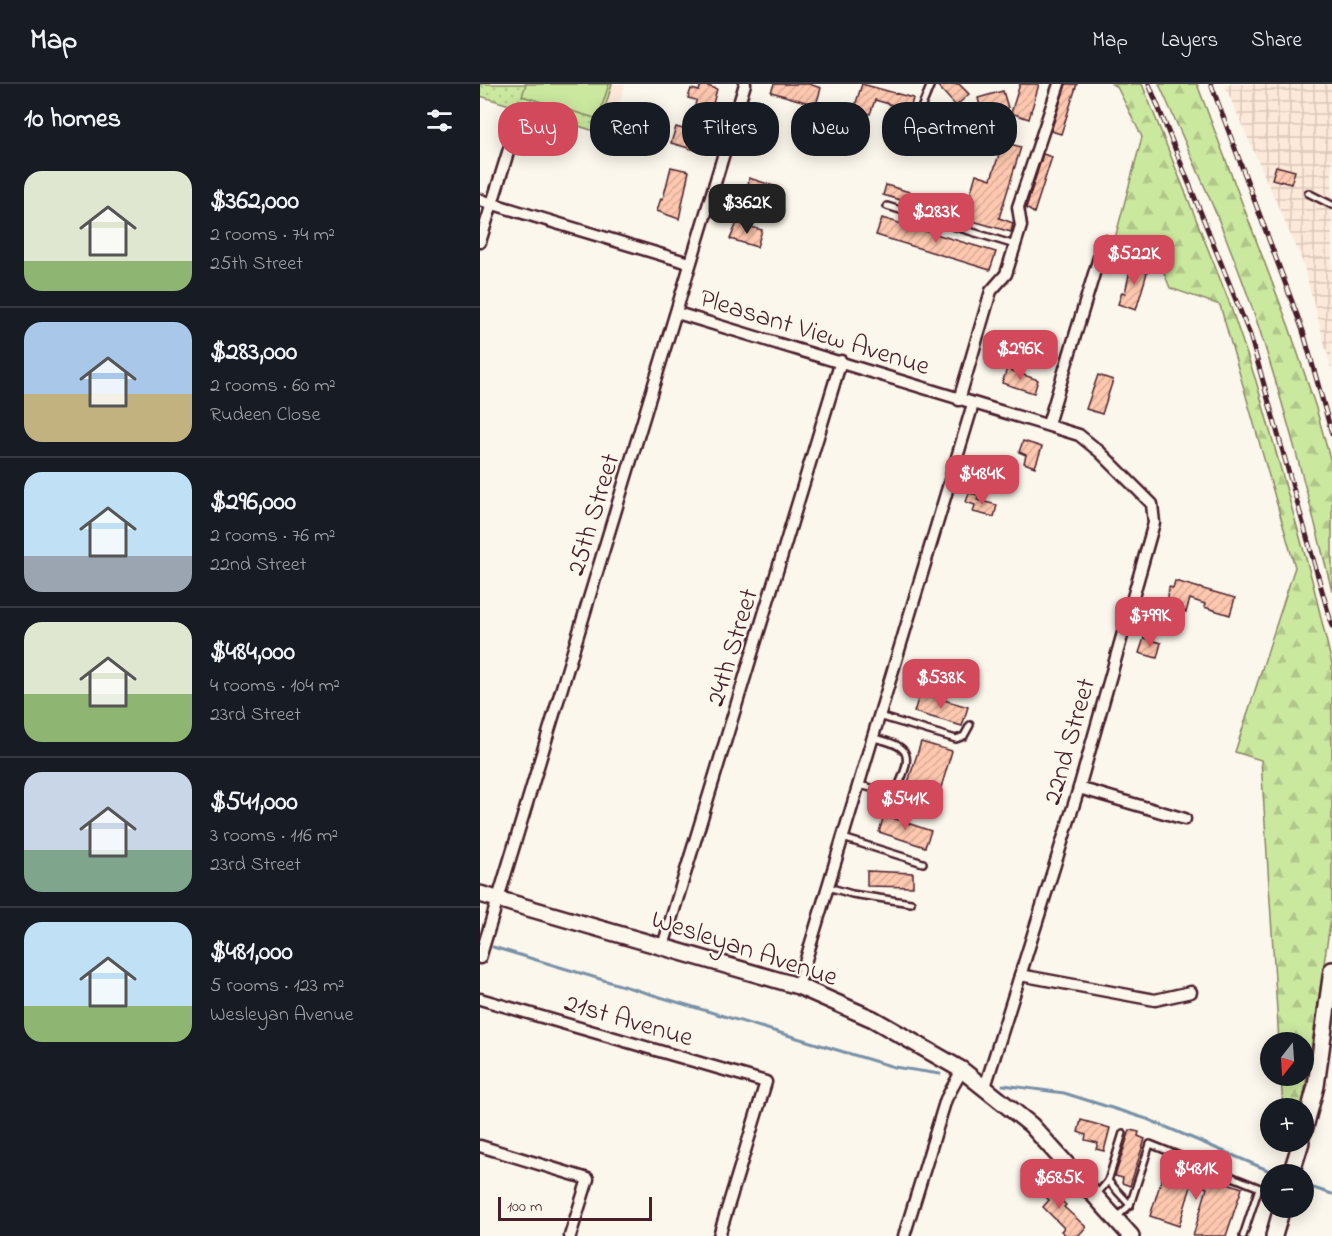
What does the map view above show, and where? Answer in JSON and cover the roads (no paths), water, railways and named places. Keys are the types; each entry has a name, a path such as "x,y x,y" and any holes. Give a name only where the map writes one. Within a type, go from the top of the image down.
{"street":[{"name":"25th Street","path":"480,958 496,898 677,313 689,263 745,84"},
{"path":"959,400 991,291 1005,274 1015,245 1021,226 1018,207 1059,84"},
{"path":"480,242 507,156"},
{"name":"Pleasant View Avenue","path":"480,200 689,263"},
{"path":"1048,424 1104,241"},
{"name":"Pleasant View Avenue","path":"677,313 841,361 973,404"},
{"name":"24th Street","path":"663,946 841,361"},
{"path":"798,986 973,404"},
{"name":"22nd Street","path":"973,404 1048,424 1079,435 1100,452 1152,504 1154,523 1079,788 985,1087"},
{"path":"1079,788 1185,819"},
{"name":"Wesleyan Avenue","path":"480,894 798,986 873,1019 962,1070 1031,1125 1095,1196 1120,1230"},
{"path":"1313,1098 1332,970"},
{"path":"1020,975 1155,1000 1191,992"},
{"name":"21st Avenue","path":"480,999 766,1082 720,1236"},
{"path":"904,1236 946,1099 962,1070"},
{"path":"480,1146 588,1179 570,1236"},
{"path":"1274,1236 1279,1218"}],"lane":[{"path":"924,102 931,84"},
{"path":"1308,193 1332,205"},
{"path":"887,206 1015,245"},
{"path":"879,717 956,739 964,736 970,725"},
{"path":"859,785 887,792 896,791 902,778 906,757 904,749 897,743 873,738"},
{"path":"843,838 923,863"},
{"path":"828,887 852,894 911,903"},
{"path":"1095,1196 1108,1181 1123,1133"},
{"path":"1120,1230 1150,1144 1259,1188 1243,1236"},
{"path":"1108,1181 1130,1205"}],"waterway":[{"path":"493,947 894,1067 940,1074"},
{"path":"1003,1085 1064,1093 1147,1119 1260,1167"},
{"path":"1314,1188 1332,1194"}],"railway":[{"path":"1149,84 1250,335 1332,626"},
{"path":"1211,84 1303,331 1332,434"}]}
